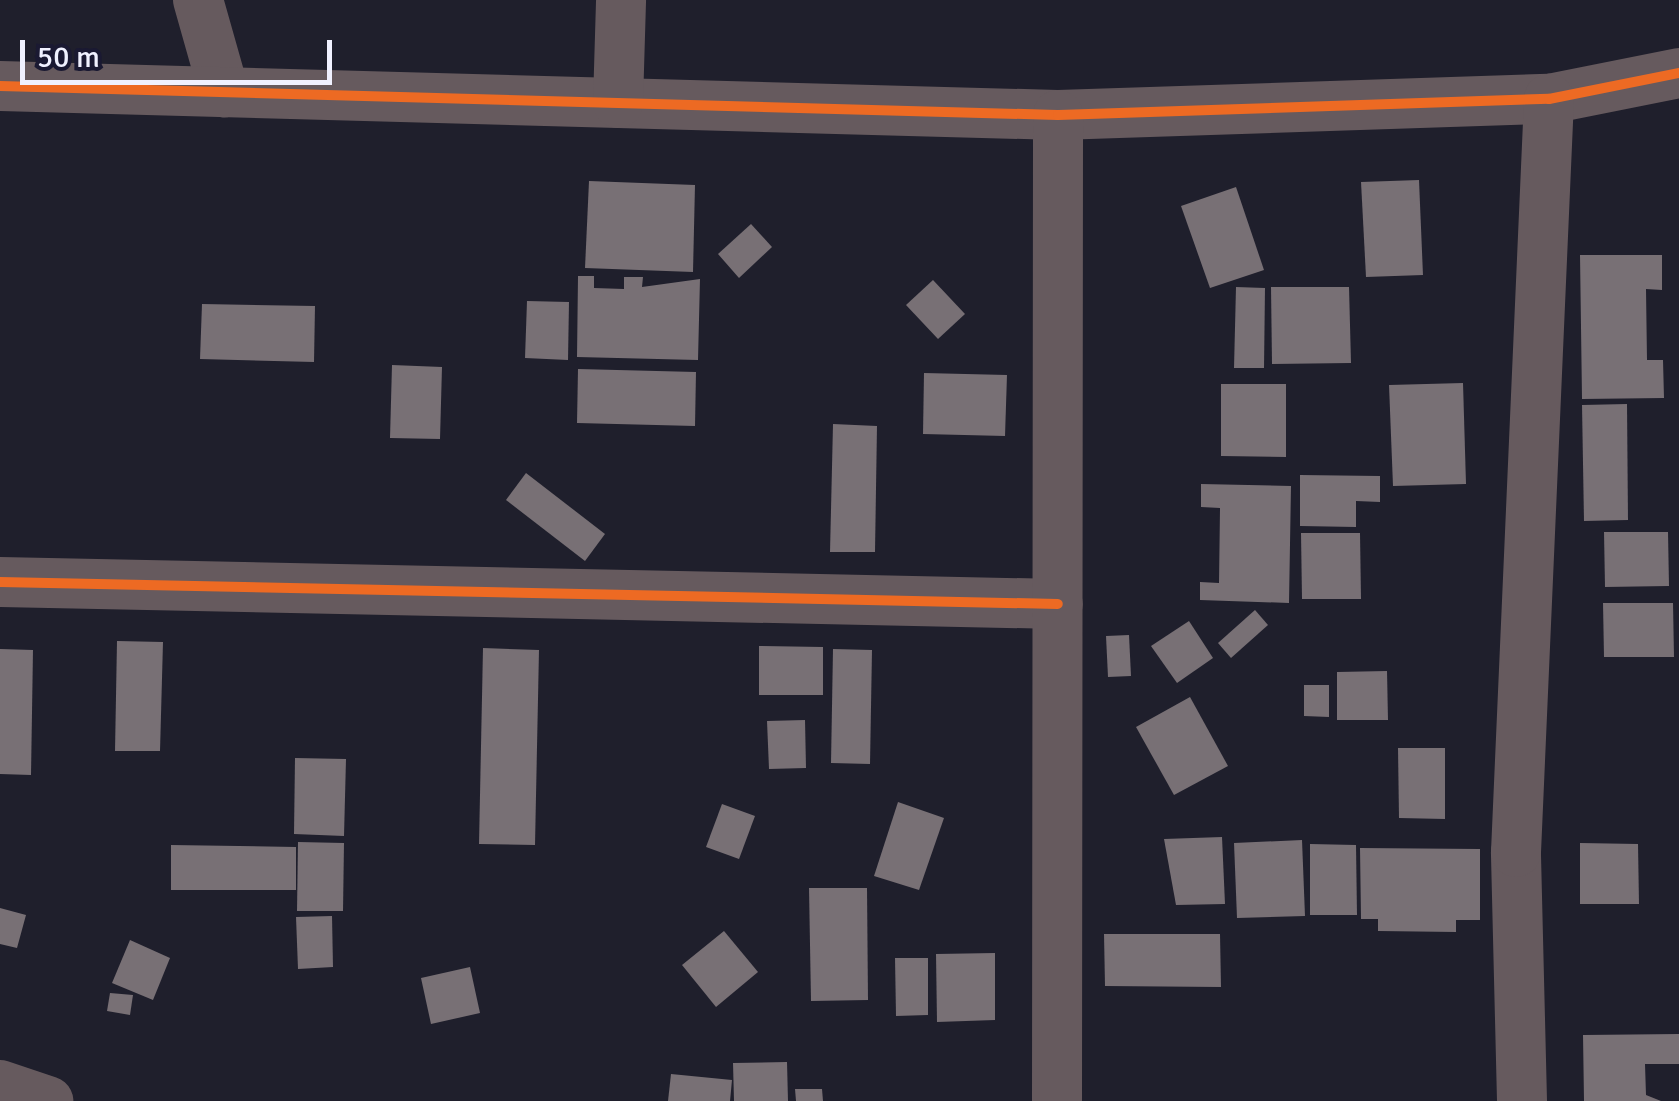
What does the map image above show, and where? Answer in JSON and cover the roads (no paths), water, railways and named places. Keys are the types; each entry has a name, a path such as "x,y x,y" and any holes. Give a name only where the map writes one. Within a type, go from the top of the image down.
{"street":[{"path":"198,0 224,92"},
{"path":"618,103 621,0"},
{"path":"0,86 1058,115 1550,99 1679,73"},
{"path":"1522,1101 1516,852 1550,99"},
{"path":"1057,1101 1058,115"},
{"path":"0,582 1058,604"},
{"path":"0,1086 48,1101"}]}
